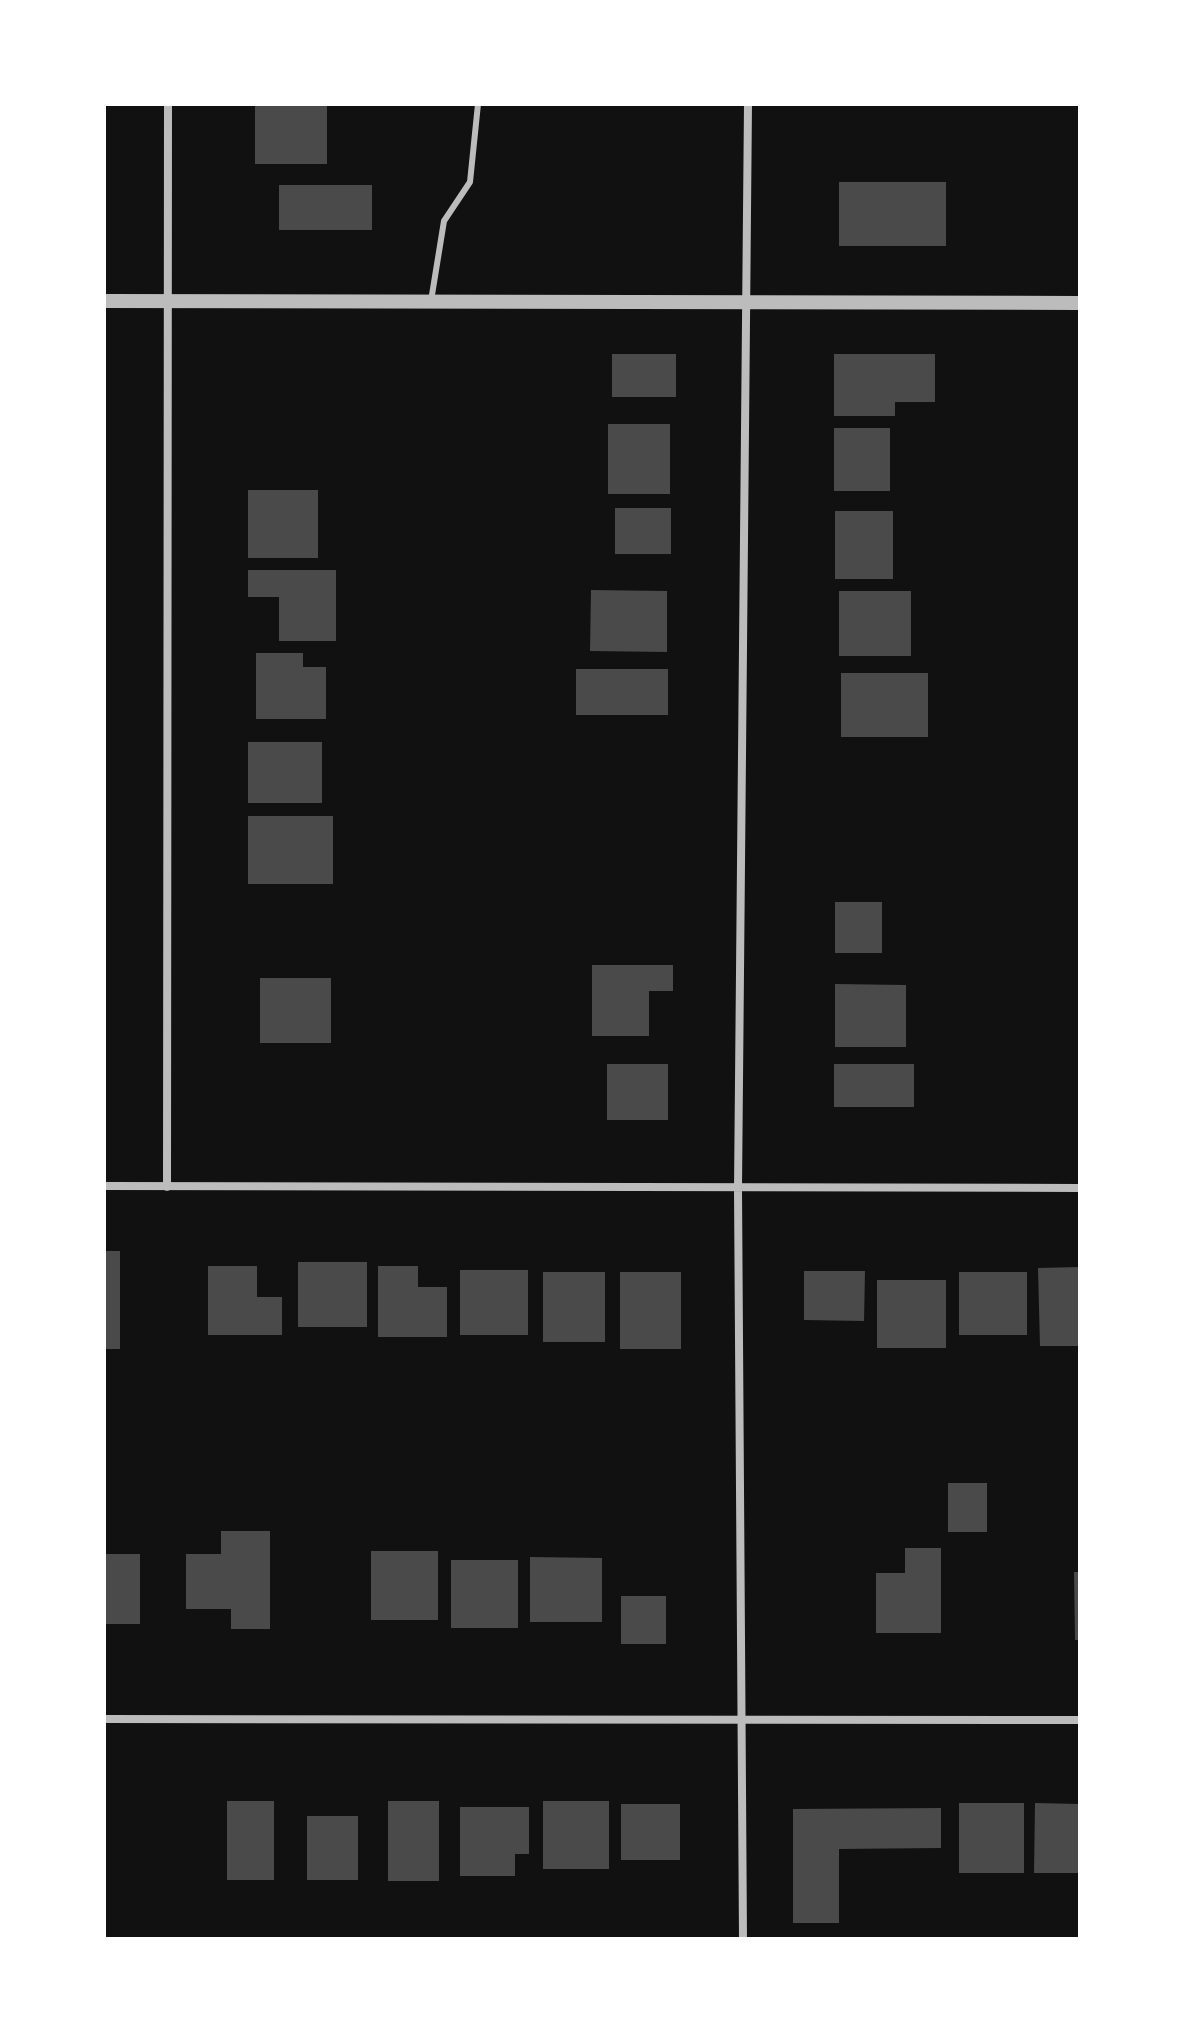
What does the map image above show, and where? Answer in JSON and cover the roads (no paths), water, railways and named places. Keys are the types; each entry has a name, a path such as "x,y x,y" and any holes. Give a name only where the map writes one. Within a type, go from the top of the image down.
{"street":[{"path":"167,1187 168,104"},
{"path":"743,1939 744,1721 738,1189 748,104"},
{"path":"104,301 748,305 1080,303"},
{"path":"104,1186 1080,1188"},
{"path":"104,1719 1080,1720"}],"lane":[{"path":"430,304 444,221 470,182 478,104"}]}
